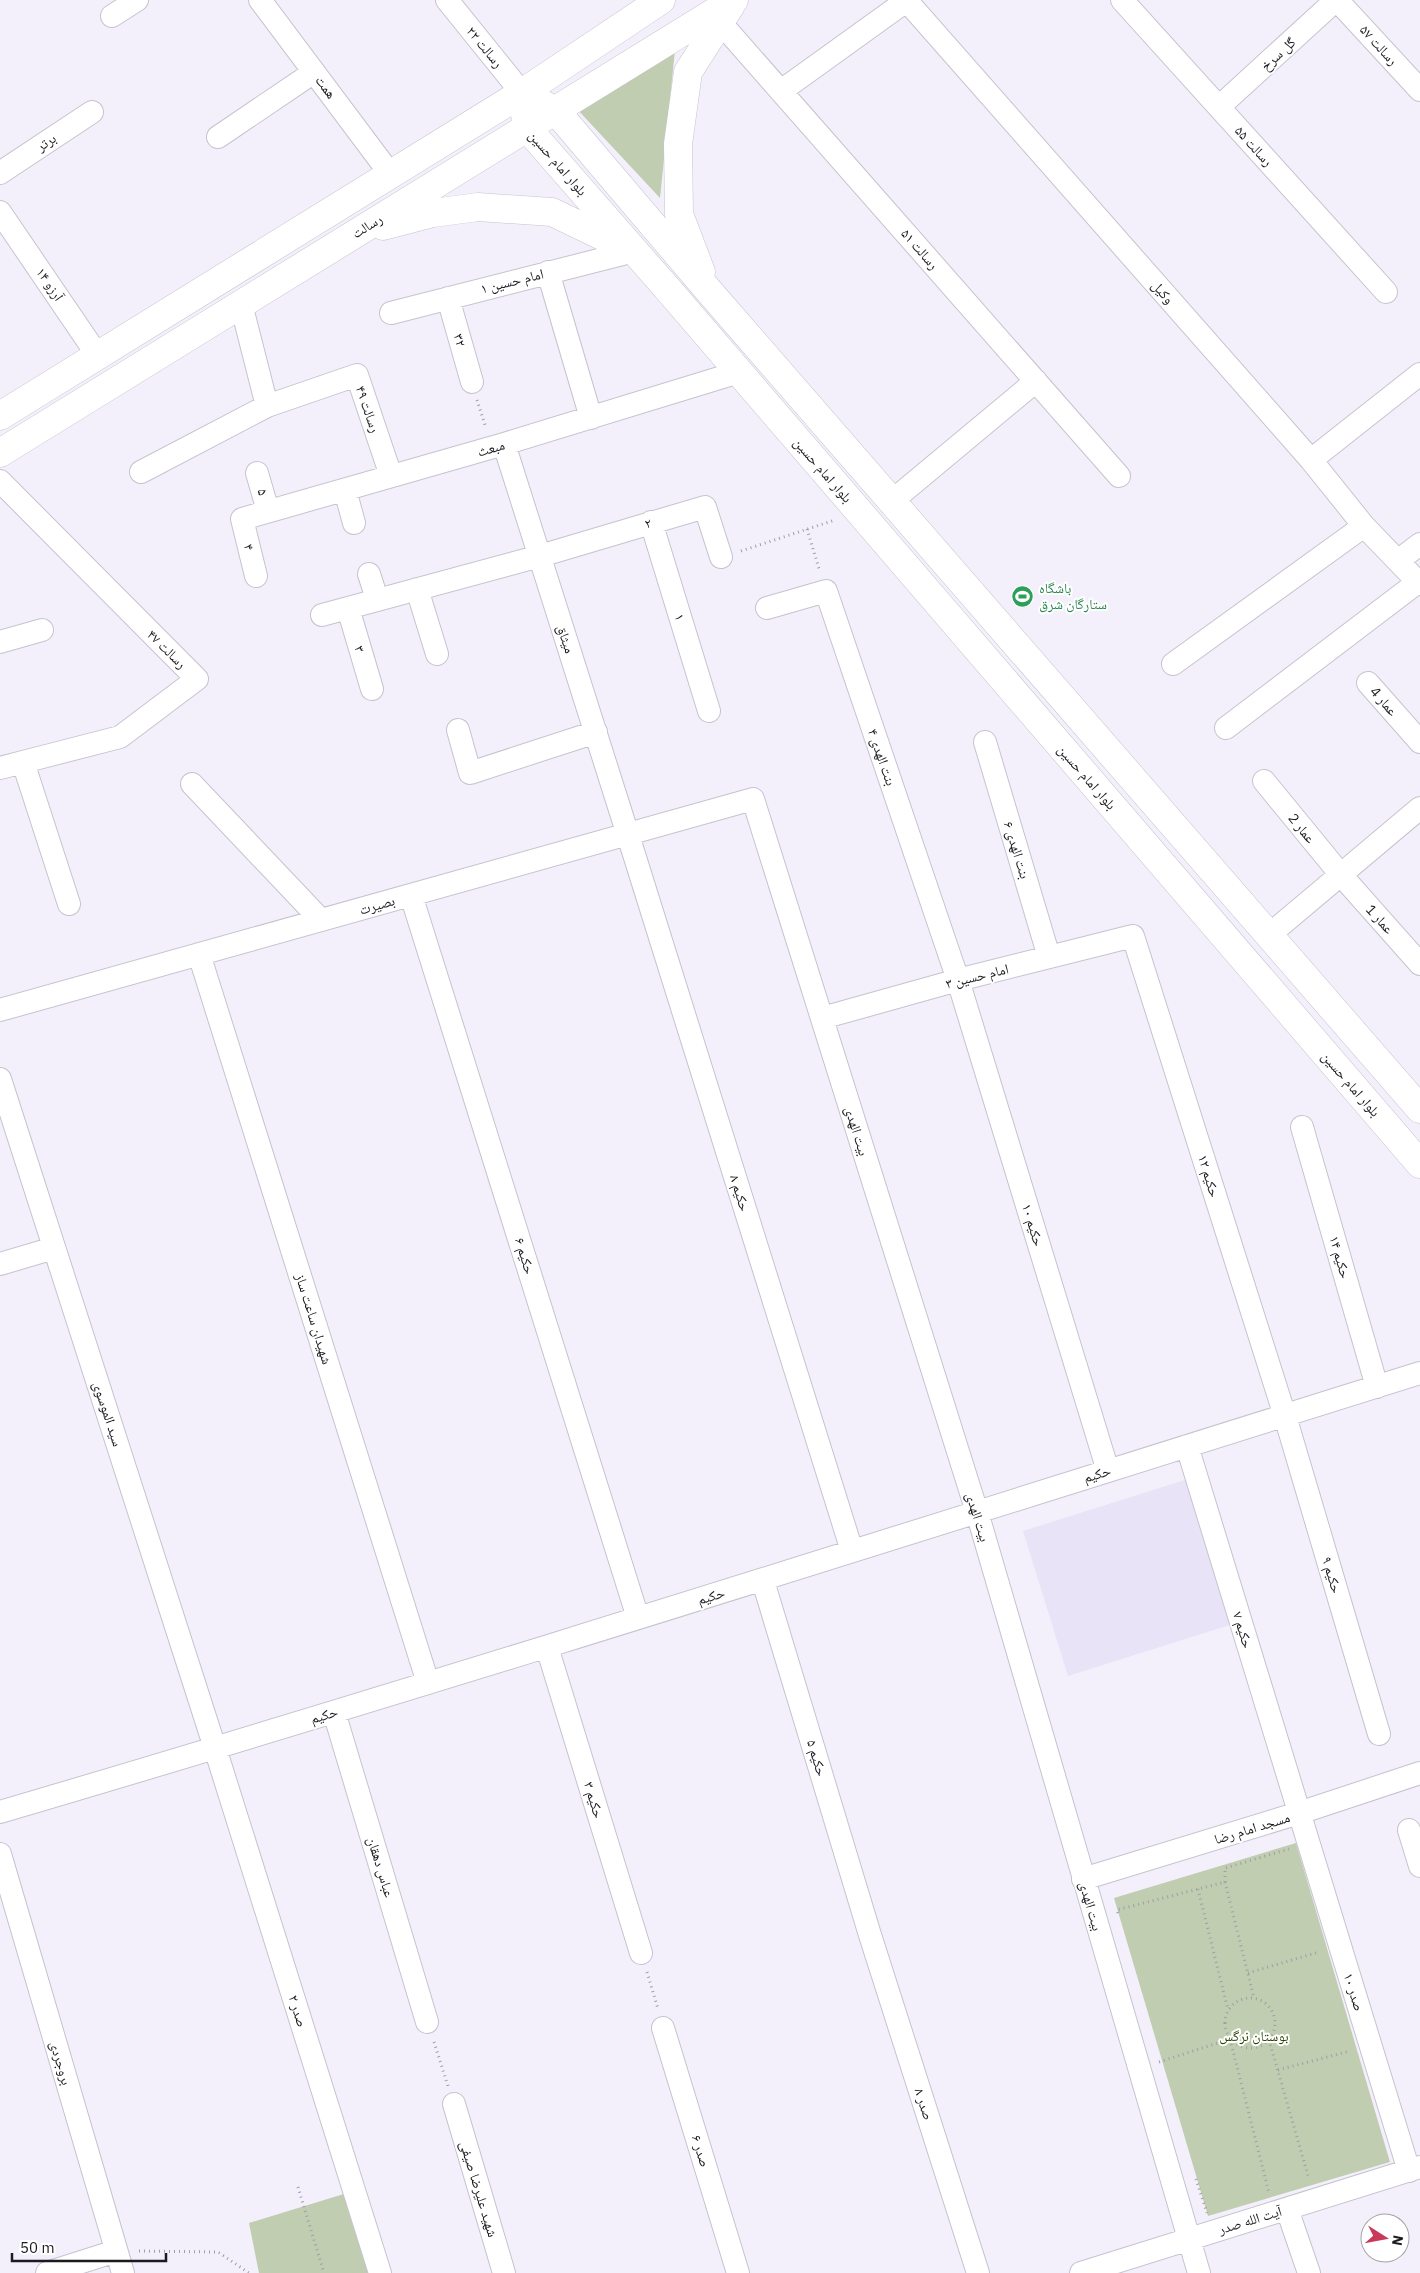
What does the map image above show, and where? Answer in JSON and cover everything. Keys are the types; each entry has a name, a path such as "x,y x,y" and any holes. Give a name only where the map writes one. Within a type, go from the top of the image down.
{"main road":[{"path":"0,416 522,93 661,0"},
{"path":"708,290 678,214 678,144 688,72 729,7"},
{"name":"رسالت","path":"0,453 357,232 729,7"},
{"path":"522,93 556,111 708,290 1420,1109"},
{"name":"بلوار امام حسین","path":"522,93 527,128 986,658 1420,1164"},
{"path":"357,232 433,213 478,207 552,212 634,251"},
{"path":"986,658 1009,637"}],"street":[{"path":"112,16 137,0"},
{"name":"همت","path":"260,0 391,175"},
{"name":"رسالت ۲۲","path":"447,0 522,93"},
{"path":"781,91 906,0"},
{"name":"وکیل","path":"906,0 1311,460 1364,526 1399,560 1419,583"},
{"name":"رسالت ۵۵","path":"1122,0 1386,292"},
{"name":"گل سرخ","path":"1220,107 1337,0"},
{"name":"رسالت ۵۷","path":"1337,0 1420,90"},
{"name":"رسالت ۵۱","path":"729,7 781,91 1119,476"},
{"path":"218,137 314,72"},
{"name":"برتر","path":"0,172 92,112"},
{"name":"۱۴ آرزو","path":"0,212 8,240 98,356"},
{"name":"امام حسین ۱","path":"391,313 634,251"},
{"path":"548,272 591,418"},
{"name":"۳۲","path":"448,298 472,382"},
{"path":"241,304 267,406"},
{"name":"مبعث","path":"242,519 498,446 739,372"},
{"path":"1311,460 1420,374"},
{"name":"رسالت ۴۹","path":"141,472 267,406 357,375 391,476"},
{"path":"892,501 1036,381"},
{"name":"میثاق","path":"498,446 540,556 628,834"},
{"name":"۵","path":"257,472 268,511"},
{"name":"رسالت ۴۷","path":"0,481 197,679 120,737 24,762"},
{"path":"345,490 354,523"},
{"name":"۲","path":"322,616 540,556 705,507 721,557"},
{"name":"۴","path":"242,519 256,576"},
{"name":"۱","path":"651,522 709,711"},
{"path":"1174,664 1364,526"},
{"path":"1399,560 1420,544"},
{"path":"369,574 377,600"},
{"path":"1226,728 1419,583"},
{"path":"417,589 437,654"},
{"path":"767,608 826,591"},
{"name":"بنت الهدی ۴","path":"826,591 958,980"},
{"name":"۳","path":"348,608 372,689"},
{"path":"0,642 42,630"},
{"name":"عمار 4","path":"1368,683 1420,742"},
{"path":"458,730 470,773 596,732"},
{"name":"بنت الهدی ۶","path":"985,742 1049,957"},
{"path":"0,768 24,762 68,904"},
{"name":"عمار 2","path":"1264,780 1341,874"},
{"path":"192,784 321,920"},
{"name":"بصیرت","path":"0,1010 753,800"},
{"name":"بیت الهدی","path":"753,800 977,1512 1199,2273"},
{"path":"1269,935 1420,808"},
{"name":"حکیم ۸","path":"628,834 852,1551"},
{"name":"عمار 1","path":"1341,874 1420,964"},
{"name":"حکیم ۶","path":"411,895 638,1618"},
{"name":"امام حسین ۳","path":"822,1018 958,980 1134,936"},
{"name":"حکیم ۱۲","path":"1134,936 1285,1416"},
{"name":"شهیدان ساعت ساز","path":"199,954 428,1683"},
{"name":"حکیم ۱۰","path":"958,980 1108,1471"},
{"name":"سید الموسوی","path":"1,1087 215,1748"},
{"name":"حکیم ۱۴","path":"1302,1127 1377,1387"},
{"path":"0,1264 54,1248"},
{"name":"حکیم","path":"0,1812 764,1581 852,1551 1420,1373"},
{"name":"حکیم ۹","path":"1285,1416 1379,1734"},
{"name":"حکیم ۷","path":"1187,1446 1299,1814"},
{"name":"حکیم ۵","path":"764,1581 870,1934"},
{"name":"حکیم ۳","path":"547,1647 641,1953"},
{"name":"عباس دهقان","path":"334,1712 427,2022"},
{"name":"صدر ۲","path":"215,1748 380,2273"},
{"name":"مسجد امام رضا","path":"1083,1878 1299,1814 1420,1773"},
{"name":"صدر ۱۰","path":"1299,1814 1414,2169"},
{"path":"1408,1830 1420,1866"},
{"name":"بروجردی","path":"0,1854 122,2273"},
{"name":"صدر ۸","path":"870,1934 978,2273"},
{"name":"صدر ۶","path":"663,2028 738,2273"},
{"name":"شهید علیرضا صیفی","path":"454,2104 504,2273"},
{"name":"آیت الله صدر","path":"1081,2273 1188,2240 1282,2200 1414,2169"},
{"path":"1282,2200 1309,2273"},
{"path":"48,2273 116,2251"}],"path":[{"path":"472,382 498,446"},
{"path":"721,557 859,512"},
{"path":"807,529 826,591"},
{"path":"1254,1998 1225,1882 1225,1868 1290,1848 1292,1858"},
{"path":"1120,1920 1118,1910 1225,1882"},
{"path":"1198,1889 1229,2010"},
{"path":"1318,1942 1323,1960"},
{"path":"1248,1973 1321,1951"},
{"path":"641,1953 663,2028"},
{"path":"1230,2039 1246,2049 1257,2048 1269,2040 1276,2027 1275,2017 1271,2008 1264,2001 1244,1998 1235,2003 1229,2010 1225,2020 1269,2193"},
{"path":"427,2022 454,2104"},
{"path":"1138,2068 1230,2039"},
{"path":"1269,2040 1310,2181 1302,2184"},
{"path":"1348,2042 1353,2060"},
{"path":"1278,2070 1351,2050"},
{"path":"1157,2052 1162,2071"},
{"path":"1195,2176 1207,2214 1216,2211"},
{"path":"298,2187 324,2273"},
{"path":"1260,2196 1269,2193 1282,2200"},
{"path":"116,2251 218,2252 250,2273"}],"shaded area":[{"path":"1188,1479 1233,1624 1068,1676 1023,1531"}],"green space":[{"path":"675,50 660,198 576,108"},
{"name":"بوستان نرگس","path":"1296,1843 1390,2162 1208,2216 1114,1898"},
{"path":"347,2193 370,2273 259,2273 249,2223"}],"place":[{"name":"باشگاه ستارگان شرق","path":"1023,596"}]}
